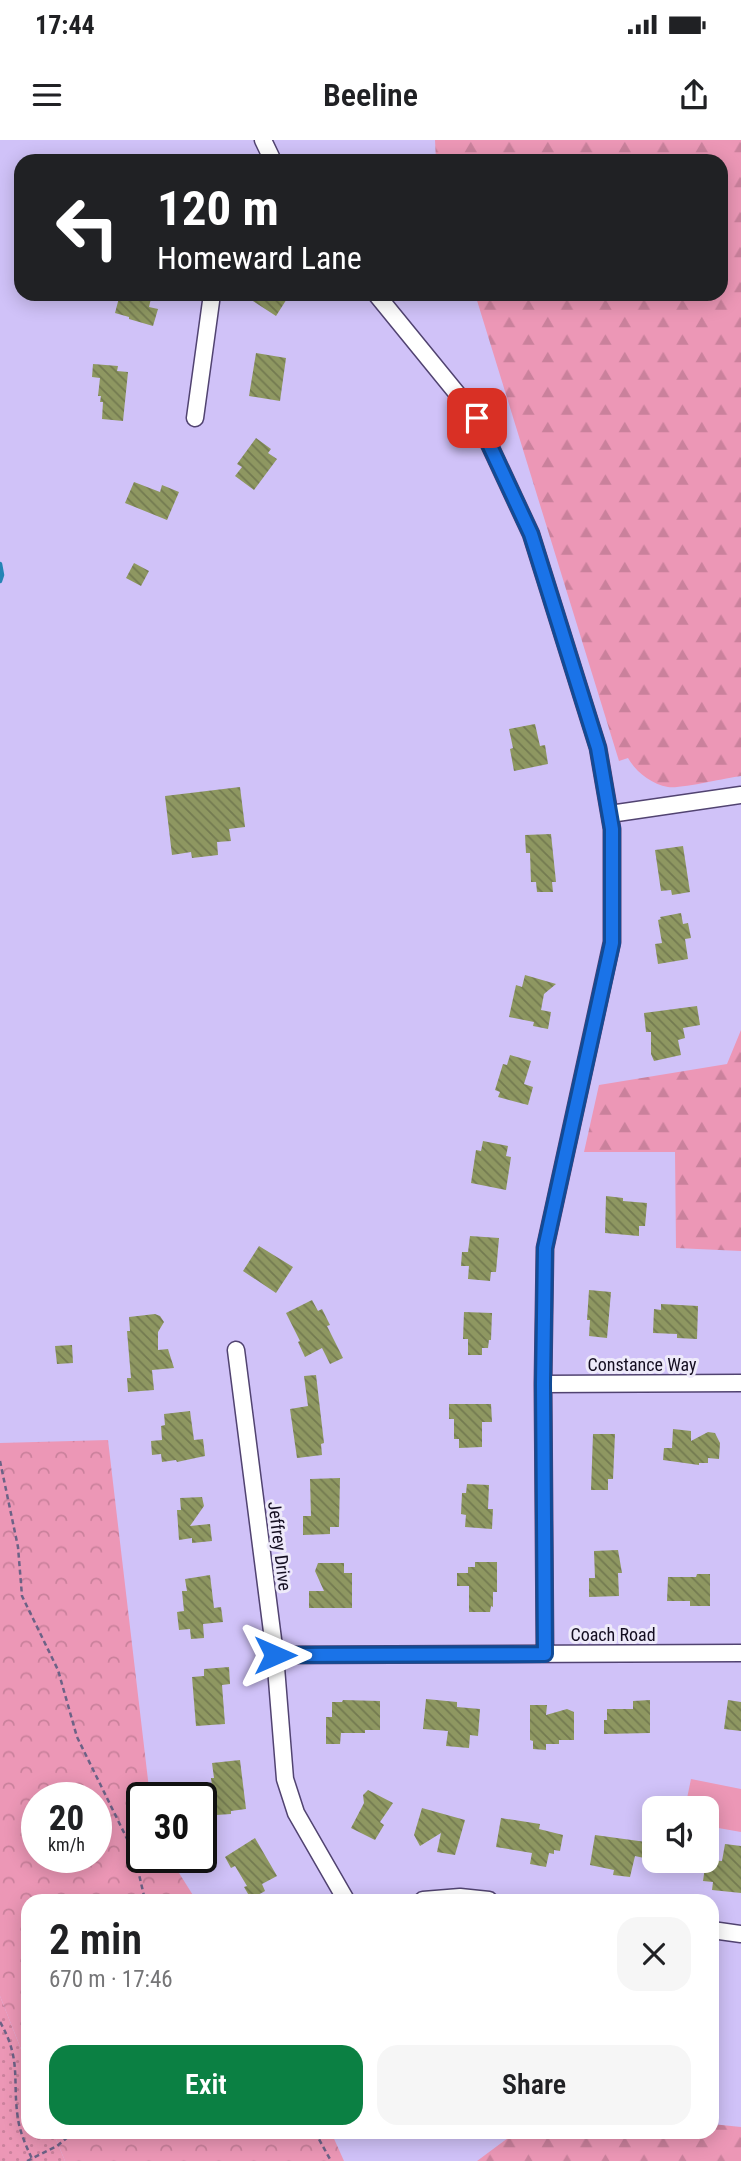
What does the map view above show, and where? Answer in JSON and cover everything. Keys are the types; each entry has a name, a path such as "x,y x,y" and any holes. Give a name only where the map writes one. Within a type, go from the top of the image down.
{"street":[{"path":"195,418 211,301"},
{"path":"382,301 477,418 531,534 598,748 612,829 612,943 545,1248 545,1654"},
{"path":"610,814 741,795"},
{"name":"Jeffrey Drive","path":"236,1350 275,1655 285,1779 296,1813 343,1894"},
{"name":"Constance Way","path":"543,1384 741,1384"},
{"name":"Coach Road","path":"275,1655 741,1653"},
{"path":"719,1931 741,1934"}],"path":[{"path":"0,1461 18,1547 22,1596 58,1670 77,1737 134,1853 144,1894"},
{"path":"0,2022 10,2039 17,2072 18,2120 21,2128"},
{"path":"25,2139 32,2159"},
{"path":"27,2161 66,2139"},
{"path":"319,2139 331,2161"}],"green space":[{"path":"435,140 741,140 741,776 668,787 645,777 628,758 619,761 477,301 728,301 728,154 436,154"},
{"path":"741,1030 741,1251 676,1248 675,1152 584,1152 599,1085 727,1064"},
{"path":"108,1440 148,1782 126,1782 126,1873 179,1873 192,1894 21,1894 21,2049 0,1996 0,1443"},
{"path":"691,1779 741,1789 741,1832 719,1828 719,1796 687,1796"},
{"path":"0,1996 21,2049 21,2139 56,2139 65,2161 0,2161"},
{"path":"719,2125 741,2127 741,2161 477,2161 507,2139 719,2139"},
{"path":"56,2139 334,2139 344,2161 65,2161"}],"building":[{"path":"118,301 150,301 149,307 158,309 153,326 115,313"},
{"path":"253,301 286,301 276,316"},
{"path":"256,353 286,358 280,401 249,396"},
{"path":"93,364 118,366 117,371 128,372 123,421 102,419 103,402 100,402 101,396 98,396 100,378 92,377"},
{"path":"256,438 271,449 268,453 277,459 254,490 235,476 242,467 237,464"},
{"path":"134,482 160,492 162,485 179,492 167,520 125,503"},
{"path":"134,563 149,571 141,586 126,578"},
{"path":"535,724 540,746 545,745 548,764 514,771 509,729"},
{"path":"240,787 245,827 229,829 231,841 217,842 218,855 192,858 191,852 172,855 165,796"},
{"path":"551,834 556,882 552,882 553,892 537,892 536,882 531,882 530,853 526,853 525,835"},
{"path":"683,846 690,892 672,895 671,890 661,891 655,850"},
{"path":"681,913 683,924 688,923 691,938 685,939 688,959 658,964 655,944 662,943 658,920 660,917"},
{"path":"525,975 556,984 544,994 541,1010 551,1012 548,1029 533,1026 534,1022 509,1017 516,985 522,987"},
{"path":"697,1006 700,1025 683,1028 685,1038 678,1040 681,1055 654,1061 651,1054 651,1032 646,1032 644,1013"},
{"path":"510,1055 531,1061 524,1084 533,1087 528,1105 498,1097 500,1092 495,1090 503,1064 507,1065"},
{"path":"483,1141 508,1146 506,1156 511,1157 506,1190 471,1183 476,1150 481,1151"},
{"path":"606,1196 647,1203 645,1226 639,1226 639,1236 605,1233"},
{"path":"470,1236 499,1238 496,1272 491,1272 490,1281 468,1279 469,1266 461,1266 462,1252 468,1252"},
{"path":"259,1246 293,1267 276,1293 243,1271"},
{"path":"589,1290 611,1292 607,1338 589,1336"},
{"path":"312,1300 318,1311 322,1309 330,1325 327,1326 343,1358 330,1364 322,1348 305,1357 286,1313"},
{"path":"661,1304 698,1306 697,1339 677,1338 677,1334 653,1333 654,1309 661,1310"},
{"path":"464,1312 492,1313 491,1340 488,1348 482,1348 482,1355 468,1355 468,1339 463,1339"},
{"path":"155,1314 164,1322 158,1332 158,1350 168,1349 174,1368 152,1370 154,1390 128,1392 127,1378 131,1378 127,1331 130,1331 129,1317"},
{"path":"72,1345 73,1363 57,1364 55,1346"},
{"path":"316,1375 324,1443 321,1444 322,1455 297,1458 290,1409 308,1406 304,1376"},
{"path":"449,1404 491,1404 492,1422 482,1422 482,1447 459,1448 459,1439 454,1439 454,1419 449,1419"},
{"path":"190,1411 194,1440 203,1439 205,1456 162,1462 161,1454 152,1455 151,1441 162,1440 164,1414"},
{"path":"673,1429 691,1431 691,1441 708,1432 715,1433 720,1443 719,1459 708,1458 708,1463 699,1465 663,1460 664,1448 672,1448"},
{"path":"593,1434 615,1434 613,1479 608,1479 608,1490 591,1490"},
{"path":"340,1478 339,1527 330,1527 330,1534 303,1535 303,1516 311,1516 310,1479"},
{"path":"467,1484 489,1485 488,1509 493,1509 492,1529 465,1527 466,1515 461,1514 462,1493 466,1493"},
{"path":"202,1497 204,1506 190,1526 210,1524 212,1541 192,1543 192,1538 179,1540 177,1510 181,1510 180,1498"},
{"path":"618,1550 622,1573 618,1573 619,1596 589,1597 589,1578 595,1578 594,1551"},
{"path":"475,1562 497,1562 497,1592 493,1592 493,1607 491,1606 490,1612 469,1612 469,1586 457,1586 457,1573 468,1573 468,1567 475,1567"},
{"path":"318,1563 344,1563 344,1573 352,1573 352,1608 309,1608 309,1591 324,1591 315,1571"},
{"path":"697,1574 710,1574 710,1606 690,1606 690,1601 667,1601 668,1577 696,1577"},
{"path":"210,1575 214,1608 221,1607 223,1622 203,1624 204,1638 191,1639 190,1629 179,1630 177,1612 184,1611 182,1591 187,1591 185,1579"},
{"path":"229,1667 230,1684 222,1685 225,1724 196,1726 192,1677 204,1676 204,1669"},
{"path":"426,1699 457,1702 457,1707 480,1709 478,1736 470,1735 469,1748 446,1746 448,1731 423,1729"},
{"path":"650,1700 650,1733 604,1734 607,1709 633,1709 633,1701"},
{"path":"728,1700 741,1702 741,1731 724,1729"},
{"path":"380,1701 380,1730 341,1733 340,1744 326,1744 326,1717 332,1717 332,1702"},
{"path":"530,1705 547,1705 546,1715 567,1709 574,1712 574,1740 559,1740 559,1744 546,1744 546,1750 533,1749 533,1741 530,1740"},
{"path":"240,1760 246,1809 217,1815 217,1782 212,1782 211,1778 214,1778 212,1763"},
{"path":"368,1790 393,1803 380,1822 384,1825 375,1840 351,1828 364,1803 363,1795"},
{"path":"422,1808 465,1820 455,1855 437,1852 441,1833 420,1846 414,1835"},
{"path":"501,1818 540,1824 539,1829 563,1835 560,1851 549,1853 546,1867 530,1864 532,1853 496,1847"},
{"path":"595,1835 642,1841 642,1858 635,1856 630,1877 613,1875 614,1870 590,1865"},
{"path":"255,1838 277,1876 262,1884 265,1891 248,1894 244,1887 247,1886 235,1866 231,1868 225,1857"},
{"path":"725,1844 741,1846 741,1893 712,1890 713,1882 703,1881 704,1873 719,1873 719,1861 722,1861"}],"waterway":[{"path":"0,564 0,581"}],"route":[{"path":"275,1655 545,1654 545,1248 612,943 612,829 598,748 531,534 477,418"}]}
